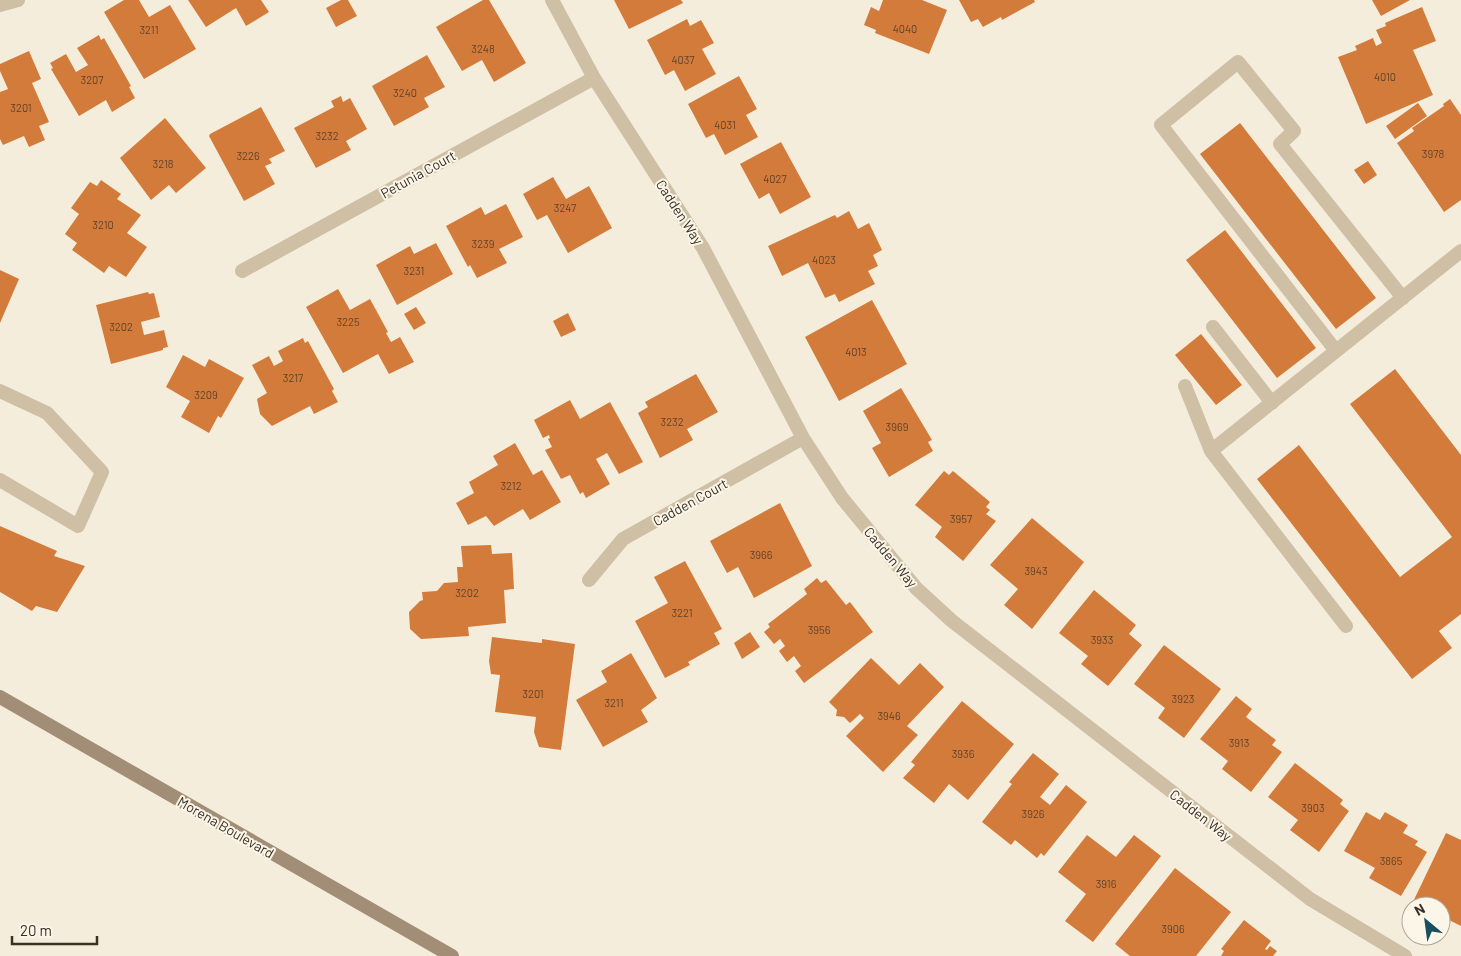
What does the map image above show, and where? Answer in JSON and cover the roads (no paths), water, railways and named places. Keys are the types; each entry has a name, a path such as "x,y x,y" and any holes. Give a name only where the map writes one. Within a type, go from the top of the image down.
{"main road":[{"name":"Morena Boulevard","path":"0,697 452,956"}],"street":[{"path":"0,5 18,0"},
{"name":"Cadden Way","path":"552,0 594,78 703,248 803,438 842,498 916,588 952,621 1310,899 1405,956"},
{"path":"1336,351 1161,125 1238,62 1294,131 1280,144 1403,298"},
{"name":"Petunia Court","path":"242,271 594,78"},
{"path":"1211,451 1461,251"},
{"path":"1213,327 1272,402"},
{"path":"1185,386 1211,451 1346,626"},
{"path":"0,391 47,413 102,472 78,526 0,480"},
{"name":"Cadden Court","path":"589,580 623,539 803,438"}]}
